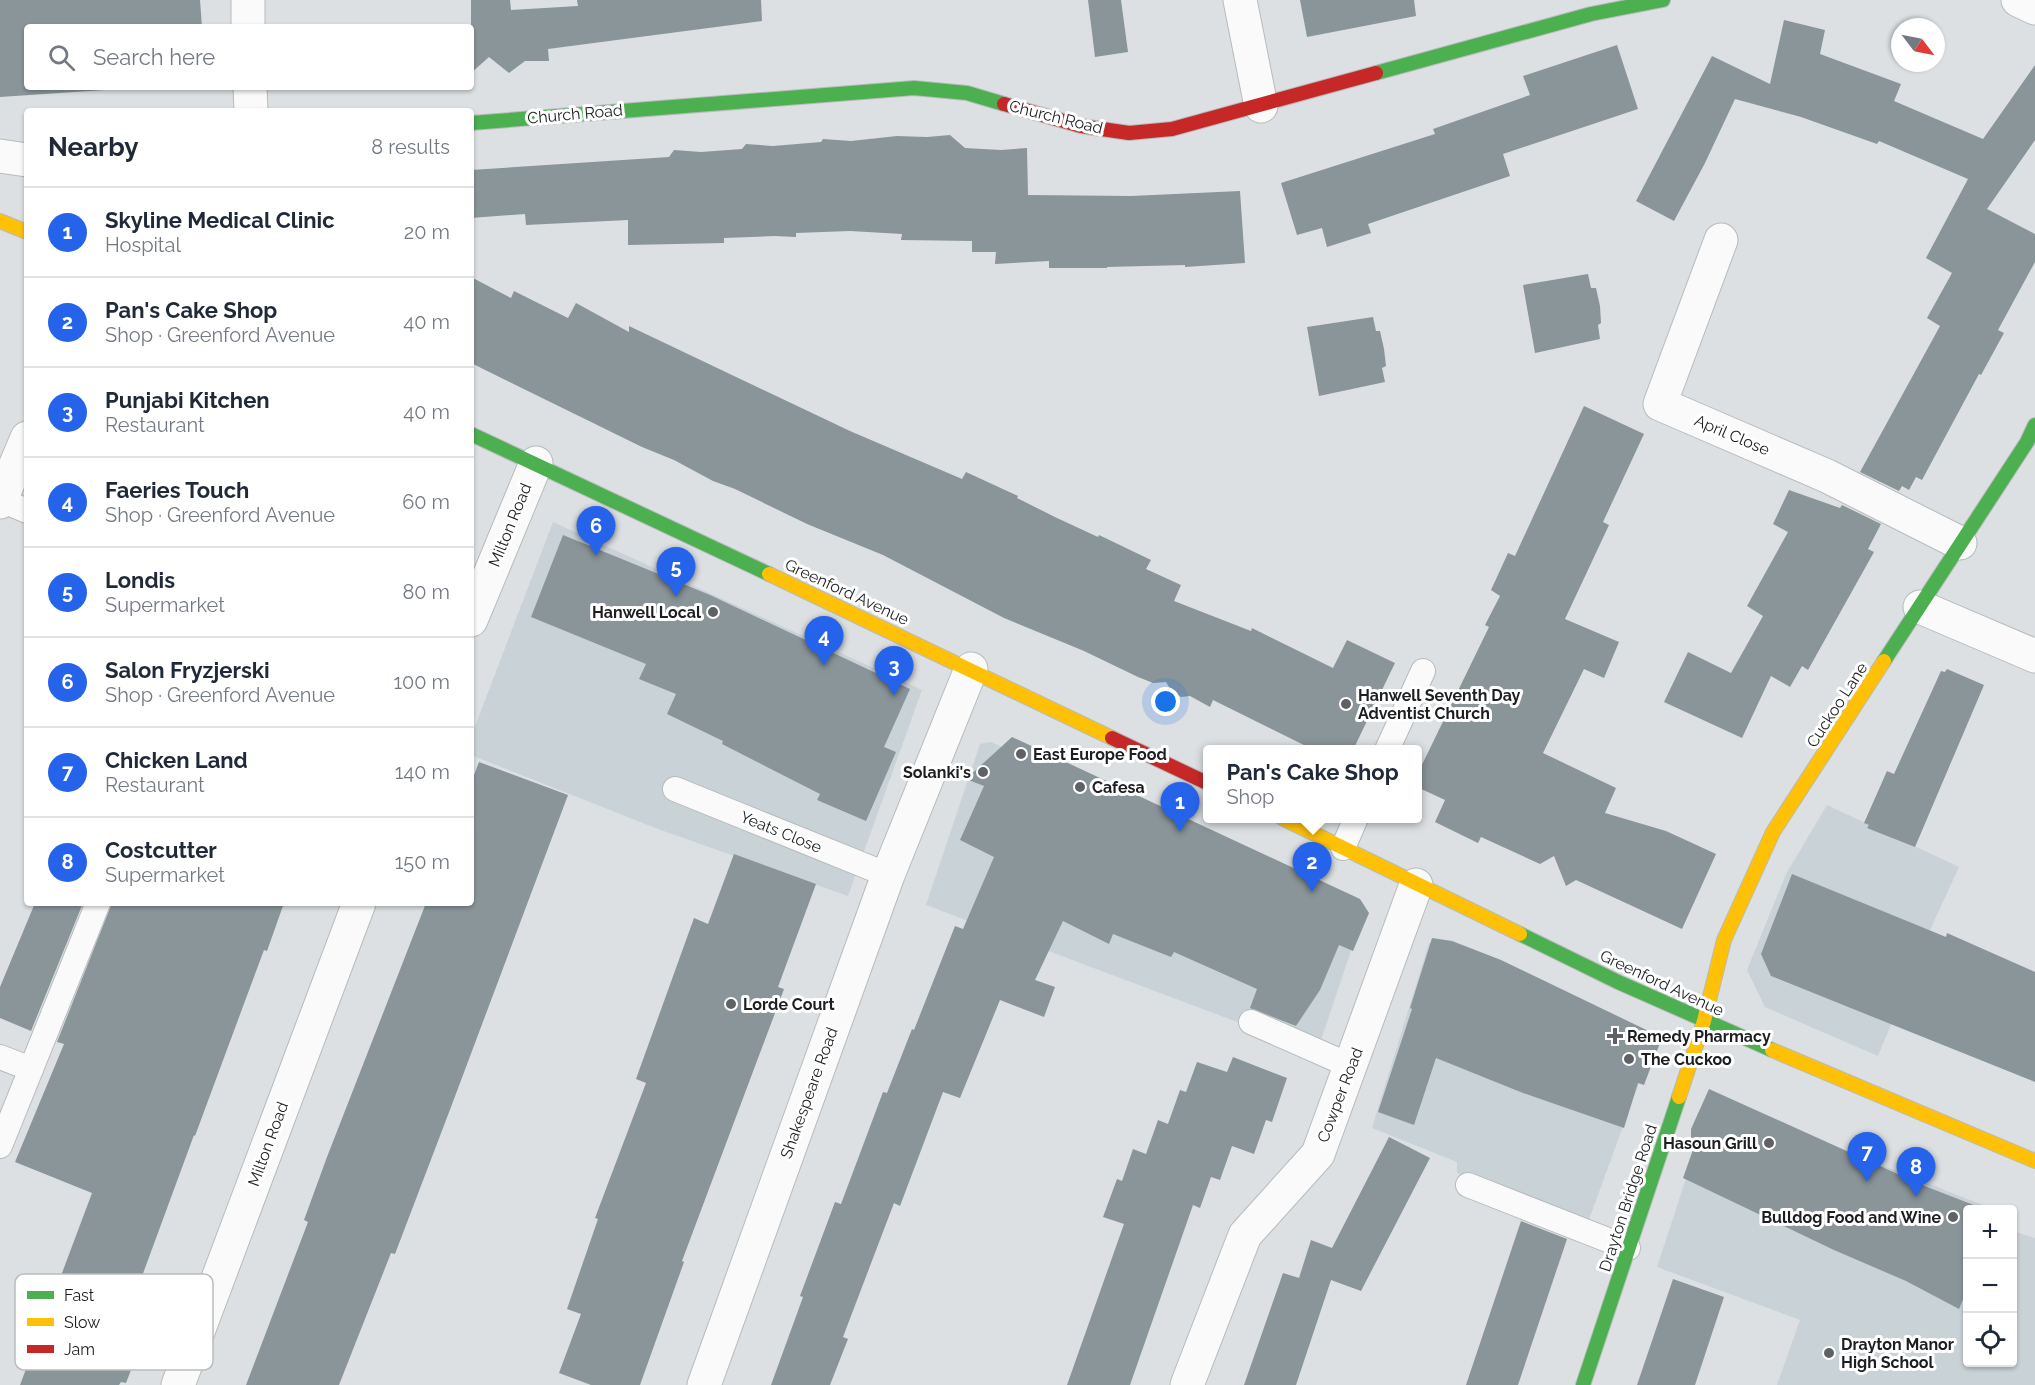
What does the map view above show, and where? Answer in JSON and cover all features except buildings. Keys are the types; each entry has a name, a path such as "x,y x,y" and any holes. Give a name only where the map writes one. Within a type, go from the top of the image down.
{"street":[{"path":"248,0 248,24"},
{"path":"1240,0 1261,106"},
{"name":"Church Road","path":"474,123 914,88 967,93 1081,126 1129,133 1172,129 1591,15 1663,0"},
{"path":"2018,0 2035,8"},
{"path":"250,90 251,108"},
{"path":"0,156 24,160"},
{"path":"0,221 24,231"},
{"name":"April Close","path":"1721,240 1660,404 1827,476 1960,543"},
{"name":"Cuckoo Lane","path":"1704,1021 1724,940 1773,832 2027,442 2035,425"},
{"name":"Greenford Avenue","path":"474,435 972,669 1203,781"},
{"path":"0,501 24,445"},
{"name":"Milton Road","path":"474,613 536,463"},
{"path":"1920,607 2035,656"},
{"name":"Shakespeare Road","path":"704,1385 888,875 972,669"},
{"name":"Greenford Avenue","path":"1290,823 1704,1021 2035,1161"},
{"name":"Cowper Road","path":"1187,1385 1245,1235 1318,1154 1416,885"},
{"name":"Milton Road","path":"213,1291 357,906"},
{"name":"Drayton Bridge Road","path":"1583,1385 1704,1021"},
{"name":"Milton Road","path":"178,1385 184,1370"}],"lane":[{"path":"0,501 24,510"},
{"path":"1389,745 1423,671"},
{"name":"Yeats Close","path":"675,789 888,875"},
{"path":"1342,848 1354,823"},
{"path":"0,1146 97,906"},
{"path":"1251,1022 1351,1066"},
{"path":"0,1057 31,1070"},
{"path":"1468,1185 1628,1248"}],"shaded area":[{"path":"553,522 922,690 848,896 658,829 474,756 474,729"},
{"path":"991,742 1355,910 1361,921 1317,1052 926,905 980,744"},
{"path":"1827,805 1959,867 1930,930 1878,1056 1765,1007 1747,970 1786,874"},
{"path":"1429,943 1445,944 1655,1039 1587,1225 1457,1173 1457,1162 1372,1128"},
{"path":"1721,1101 1982,1205 1963,1205 1963,1367 2017,1367 2017,1232 2035,1238 2035,1385 1777,1385 1800,1320 1657,1267 1711,1102"}],"traffic: fast":[{"path":"1376,73 1591,14 1663,0"},
{"path":"474,123 914,88 967,93 1004,104"},
{"path":"1884,661 2027,442 2035,425"},
{"path":"474,435 769,574"},
{"path":"1520,934 1618,982 1772,1050"},
{"path":"1583,1385 1679,1097"}],"traffic: slow":[{"path":"0,221 24,231"},
{"path":"769,574 1112,738"},
{"path":"1679,1097 1704,1021 1724,940 1773,832 1884,661"},
{"path":"1292,823 1520,934"},
{"path":"1772,1050 2035,1161"}],"traffic: jam":[{"path":"1004,104 1081,126 1129,133 1172,129 1376,73"},
{"path":"1112,738 1203,781"}],"place":[{"name":"Salon Fryzjerski","path":"596,556"},
{"name":"Londis","path":"676,597"},
{"name":"Hanwell Local","path":"713,612"},
{"name":"Faeries Touch","path":"824,666"},
{"name":"Punjabi Kitchen","path":"894,696"},
{"name":"Hanwell Seventh Day Adventist Church","path":"1346,704"},
{"name":"East Europe Food","path":"1021,754"},
{"name":"Solanki's","path":"983,772"},
{"name":"Cafesa","path":"1080,787"},
{"name":"Skyline Medical Clinic","path":"1180,832"},
{"name":"Pan's Cake Shop","path":"1312,892"},
{"name":"Lorde Court","path":"731,1004"},
{"name":"Remedy Pharmacy","path":"1615,1036"},
{"name":"The Cuckoo","path":"1629,1059"},
{"name":"Hasoun Grill","path":"1769,1143"},
{"name":"Chicken Land","path":"1867,1182"},
{"name":"Costcutter","path":"1916,1197"},
{"name":"Bulldog Food and Wine","path":"1953,1217"},
{"name":"Drayton Manor High School","path":"1829,1353"}]}
